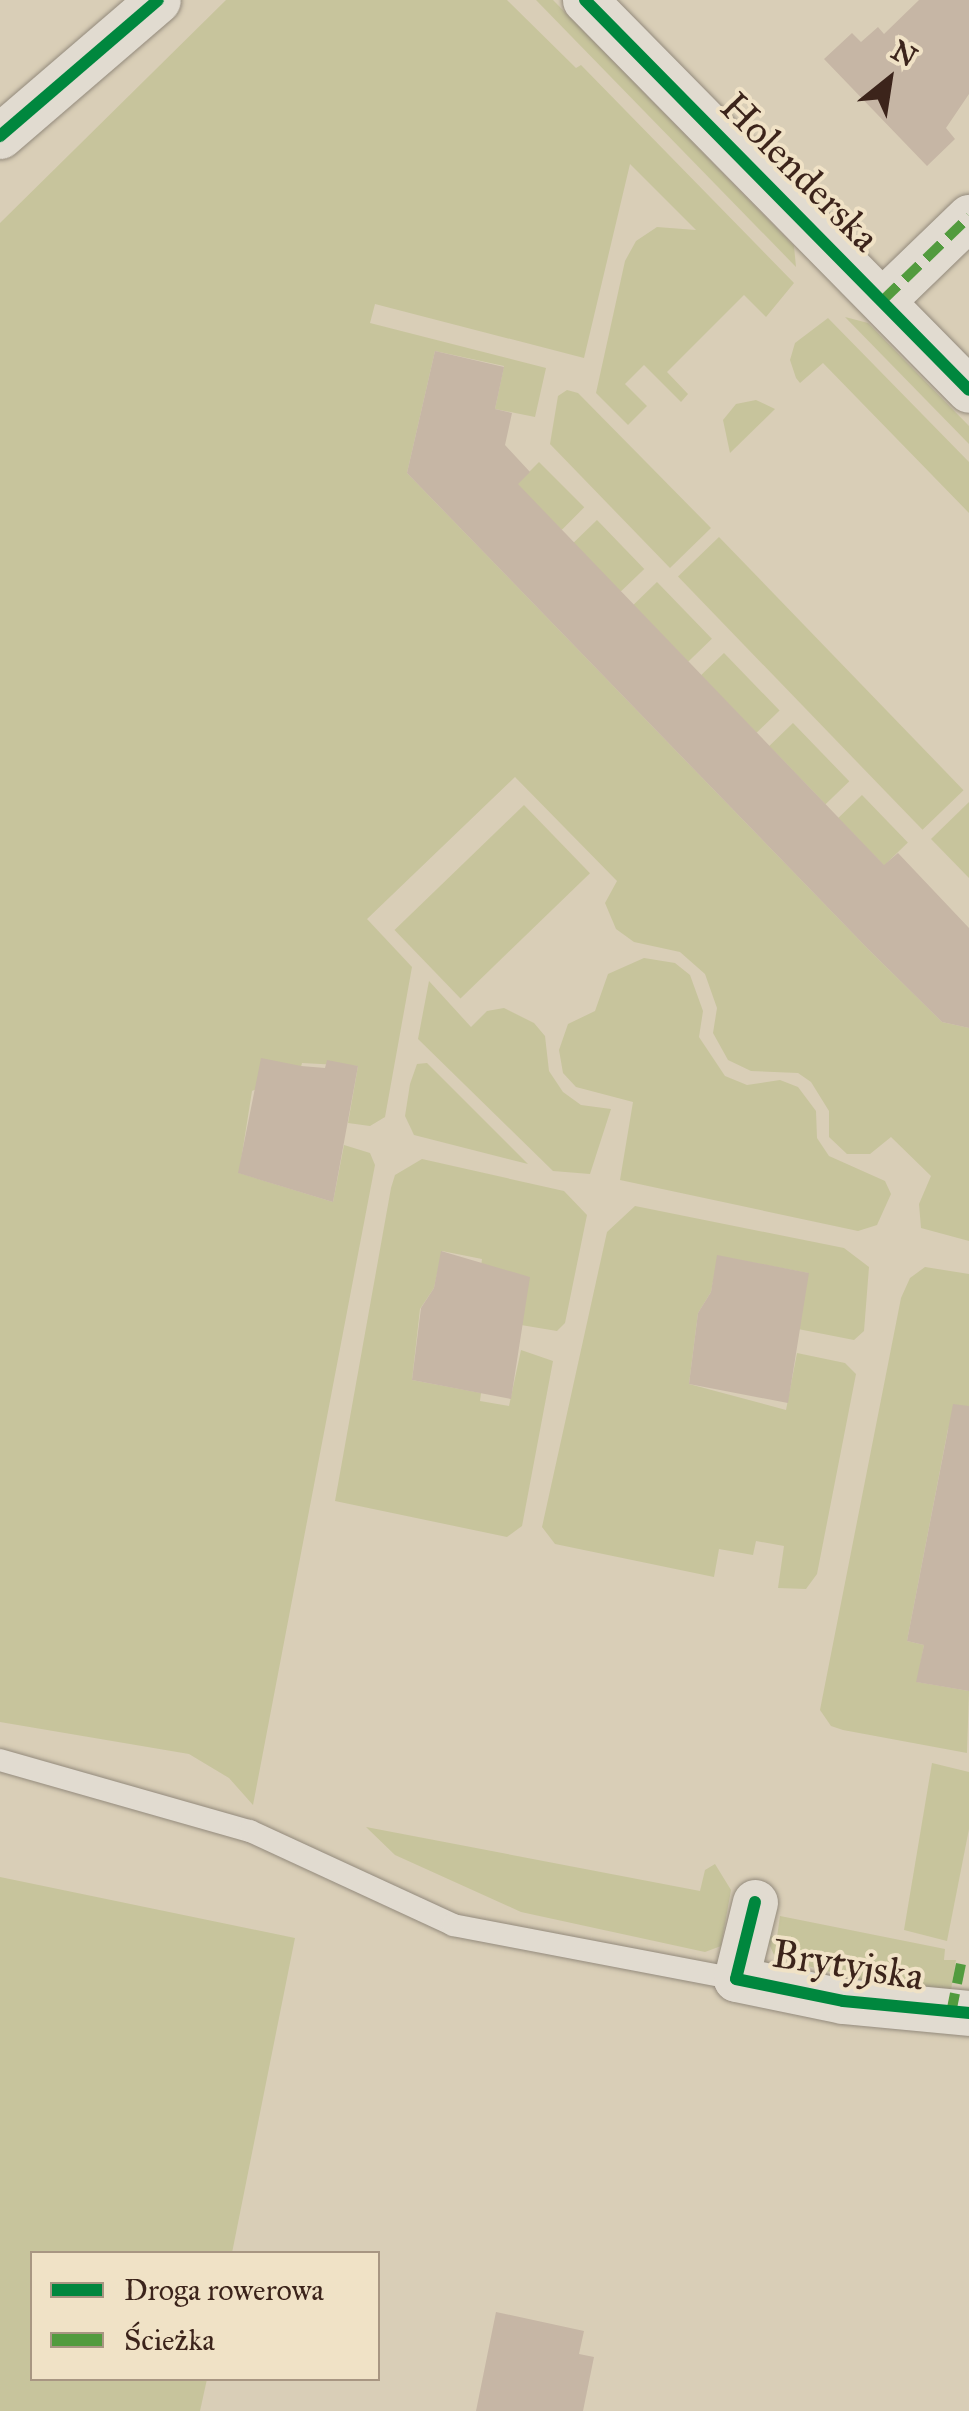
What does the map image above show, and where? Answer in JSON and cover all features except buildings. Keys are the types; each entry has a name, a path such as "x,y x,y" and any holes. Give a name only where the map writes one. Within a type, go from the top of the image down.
{"street":[{"path":"0,136 158,0"},
{"name":"Holenderska","path":"585,0 969,390"},
{"path":"883,300 969,217"},
{"name":"Brytyjska","path":"755,1902 736,1979 843,2001 969,2013"}],"lane":[{"name":"Brytyjska","path":"0,1760 250,1831 453,1925 736,1979"}],"shaded area":[{"path":"226,0 507,0 576,68 581,65 794,283 766,317 744,295 667,372 688,394 681,402 644,365 625,384 647,406 628,425 596,393 625,261 636,241 657,227 696,230 630,164 584,358 375,304 370,323 546,368 535,417 495,409 504,366 435,351 407,473 869,950 942,1022 969,1028 969,1241 921,1228 919,1204 931,1176 891,1137 870,1154 847,1154 829,1137 829,1111 811,1082 798,1073 751,1071 728,1060 713,1033 717,1008 705,974 680,952 634,942 616,929 605,903 617,881 515,777 367,919 412,967 385,1117 370,1126 348,1123 358,1066 302,1063 300,1071 252,1091 239,1173 333,1202 344,1145 370,1153 375,1165 253,1805 229,1778 189,1754 0,1722 0,223"},
{"path":"536,0 553,0 794,246 796,267"},
{"path":"845,317 868,323 969,426 969,444"},
{"path":"828,318 969,462 969,513 823,363 800,383 796,378 790,360 795,343"},
{"path":"567,390 578,393 711,528 670,568 550,444 558,396"},
{"path":"756,400 775,409 730,453 723,420 736,404"},
{"path":"539,462 584,507 562,530 516,485"},
{"path":"597,520 644,569 620,592 573,543"},
{"path":"719,537 964,790 923,830 678,577"},
{"path":"657,582 712,639 688,662 633,605"},
{"path":"724,653 780,711 757,733 701,675"},
{"path":"793,723 849,781 826,804 769,746"},
{"path":"862,795 908,842 884,865 838,818"},
{"path":"969,802 969,878 931,839"},
{"path":"524,805 590,873 461,998 395,930"},
{"path":"644,958 675,963 690,975 703,1011 699,1037 725,1076 747,1085 780,1080 798,1087 816,1111 817,1138 829,1156 885,1181 891,1194 877,1225 858,1231 620,1180 633,1102 576,1087 563,1073 559,1050 568,1024 595,1011 608,974"},
{"path":"429,981 471,1027 487,1011 504,1008 534,1023 545,1036 549,1071 563,1092 581,1105 611,1109 590,1174 553,1171 418,1039"},
{"path":"427,1063 528,1164 414,1135 405,1116 410,1084 417,1064"},
{"path":"422,1159 564,1191 587,1215 565,1323 557,1331 521,1325 481,1267 482,1259 442,1251 434,1288 420,1309 412,1380 481,1393 480,1401 509,1406 521,1350 553,1361 522,1526 507,1537 335,1501 391,1188 395,1175"},
{"path":"635,1206 844,1248 869,1267 864,1331 854,1340 798,1329 808,1273 718,1256 711,1292 698,1313 689,1384 786,1410 797,1353 845,1363 856,1374 817,1574 806,1589 778,1588 784,1546 756,1541 753,1555 719,1549 714,1577 555,1544 542,1527 607,1232"},
{"path":"925,1267 969,1274 969,1411 948,1429 907,1641 924,1645 917,1682 969,1691 967,1753 843,1730 831,1726 820,1710 901,1298 910,1278"},
{"path":"932,1763 969,1772 969,1829 947,1941 904,1930"},
{"path":"366,1827 700,1891 705,1870 715,1864 731,1890 721,1946 705,1952 521,1912 395,1855"},
{"path":"0,1877 295,1938 232,2251 30,2251 30,2381 207,2381 200,2411 0,2411"},
{"path":"780,1916 945,1949 944,1960 956,1960 951,1990 878,1985 775,1957 765,1935 777,1937"}],"marked path":[{"path":"883,300 969,217"},
{"path":"951,2013 962,1959"}],"cycle path":[{"path":"0,136 158,0"},
{"path":"585,0 969,390"},
{"path":"755,1902 736,1979 843,2001 969,2013"}]}
